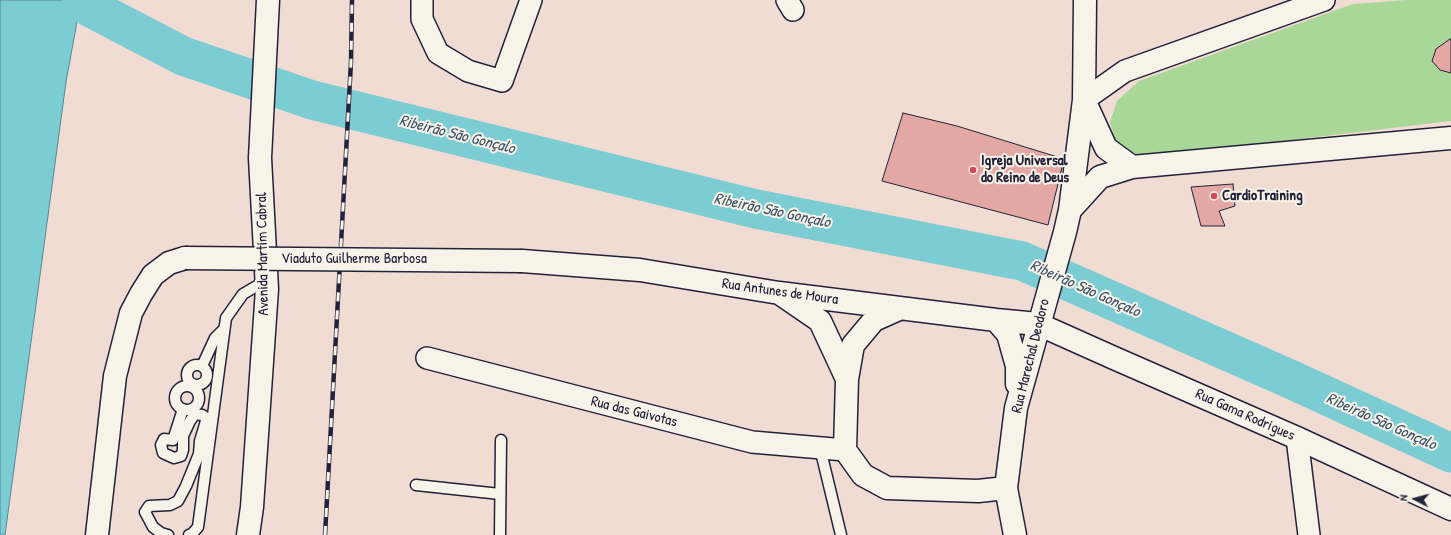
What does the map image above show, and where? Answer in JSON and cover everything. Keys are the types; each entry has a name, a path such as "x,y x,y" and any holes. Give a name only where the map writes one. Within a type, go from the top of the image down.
{"street":[{"name":"Avenida Martim Cabral","path":"248,535 252,507 267,280 260,158 268,0"},
{"path":"422,0 422,19 438,53 468,71 502,80 531,0"},
{"path":"1070,210 1084,100 1085,0"},
{"path":"1084,100 1125,71 1324,0"},
{"path":"1084,100 1106,148 1132,167"},
{"name":"Rua Marechal Deodoro","path":"1015,535 1006,488 1016,408 1070,210 1100,177 1132,167 1451,138"},
{"name":"Viaduto Guilherme Barbosa","path":"101,532 114,376 131,313 153,275 169,263 185,258 522,261"},
{"name":"Rua Antunes de Moura","path":"522,261 640,270 779,293 1038,324"},
{"path":"779,293 820,321 847,379"},
{"path":"900,308 874,320 853,345 847,379 845,450 863,475 887,488 978,491 1006,488"},
{"path":"996,320 1008,334 1017,366 1016,408"},
{"name":"Rua Gama Rodrigues","path":"1038,324 1297,438 1451,509"},
{"name":"Rua das Gaivotas","path":"426,358 752,442 845,450"},
{"path":"1297,438 1309,535"},
{"path":"978,491 997,504 1015,535"},
{"path":"235,535 252,507"}],"lane":[{"path":"189,535 192,534 198,527 226,318 243,294 267,280"},
{"path":"202,366 215,338 224,329"},
{"path":"202,366 194,365 186,375 189,382 193,386 198,393 199,396 197,404 191,409 179,408 175,401 176,393 181,387 185,386 193,386 198,386 204,384 208,378 206,370 202,366"},
{"path":"168,535 161,533 153,527 145,512 149,506 170,505 178,501 199,454 200,441 206,421 205,417 202,415 195,414 183,436 183,450 181,456 174,458 163,453 162,445 164,439 173,440 183,409"},
{"path":"500,535 501,440"},
{"path":"820,448 841,535"},
{"path":"416,485 500,494"}],"green space":[{"path":"1407,0 1451,0 1451,121 1140,158 1116,143 1110,122 1117,101 1139,81 1353,4"}],"water":[{"path":"0,0 81,0 66,82 5,535 0,535"}],"building":[{"path":"1450,39 1451,73 1440,70 1432,61 1436,49"},
{"name":"Igreja Universal do Reino de Deus","path":"903,113 957,126 1064,159 1048,225 882,181"},
{"name":"CardioTraining","path":"1233,184 1235,206 1219,211 1225,226 1201,226 1191,187"}],"waterway":[{"name":"Ribeirão São Gonçalo","path":"82,0 89,7 183,56 312,100 756,209 1022,261 1290,379 1451,453"}],"railway":[{"path":"325,535 351,62 352,0"}],"place":[{"name":"Igreja Universal do Reino de Deus","path":"973,170"},
{"name":"CardioTraining","path":"1214,196"}]}
